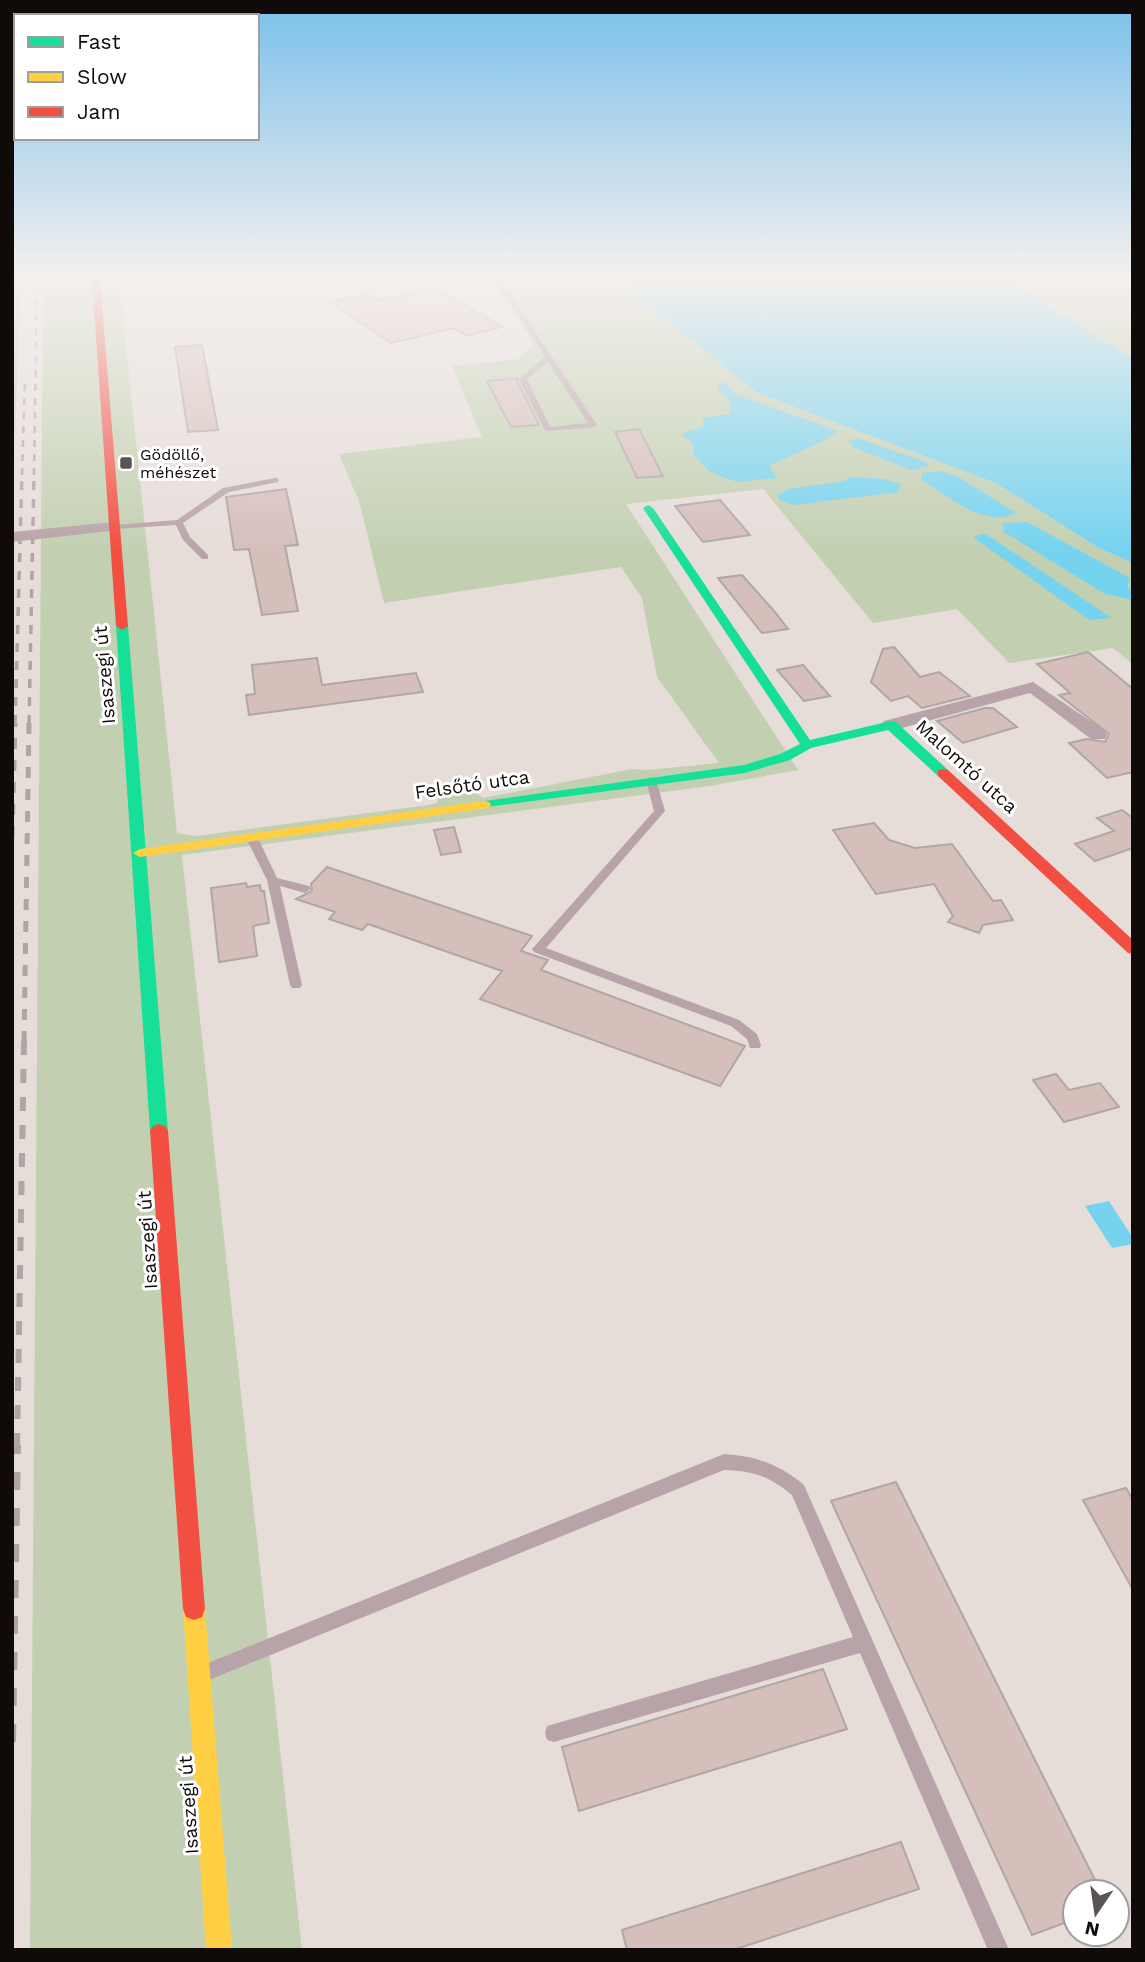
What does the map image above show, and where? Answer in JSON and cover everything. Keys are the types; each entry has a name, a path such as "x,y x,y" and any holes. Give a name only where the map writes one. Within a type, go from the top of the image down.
{"main road":[{"name":"Isaszegi út","path":"103,371 219,1950"},
{"path":"648,508 807,746"},
{"name":"Malomtó utca","path":"807,746 891,725 1133,949"},
{"name":"Felsőtó utca","path":"140,853 745,769 785,757 807,746"}],"street":[{"path":"12,537 114,527"},
{"path":"891,725 1033,687 1098,735"}],"lane":[{"path":"533,371 523,379 548,429 593,425 559,371"},
{"path":"114,527 179,522 226,490 275,480"},
{"path":"179,522 186,538 205,557"},
{"path":"651,780 660,811 538,949 735,1023 752,1037 754,1045"},
{"path":"252,838 274,880 296,985"},
{"path":"274,880 305,889"},
{"path":"199,1675 724,1462 757,1463 780,1474 798,1490 999,1950"},
{"path":"554,1732 865,1643"}],"green space":[{"path":"12,371 17,371 12,505"},
{"path":"42,371 129,371 177,833 196,836 428,805 437,803 440,789 464,785 483,798 632,769 719,763 657,677 642,598 621,567 384,603 360,504 339,454 482,437 454,371 729,371 758,393 996,483 1099,548 1133,563 1133,664 1113,648 1009,663 957,609 873,623 763,489 626,504 798,770 710,786 182,855 302,1950 30,1950"}],"water":[{"path":"729,371 1133,371 1133,563 1099,548 996,483 758,393"},
{"path":"723,381 735,394 838,431 823,441 772,464 770,468 778,478 737,482 710,472 694,455 694,445 681,434 704,426 702,418 731,414 730,402 717,387"},
{"path":"857,438 926,462 929,466 911,470 853,447 848,441"},
{"path":"941,471 960,478 1016,513 1004,517 980,514 921,480 922,473"},
{"path":"850,477 884,479 901,484 898,492 794,505 779,500 778,495 789,489 845,481"},
{"path":"1027,522 1130,578 1127,587 1133,591 1133,600 1105,594 1004,532 1003,523"},
{"path":"984,533 1112,618 1089,620 973,537"},
{"path":"1109,1201 1133,1238 1133,1244 1112,1248 1085,1206"}],"building":[{"path":"179,371 207,371 218,430 188,432"},
{"path":"517,378 539,425 511,427 487,381"},
{"path":"639,429 663,476 637,478 615,432"},
{"path":"286,489 298,545 285,546 298,611 262,615 249,549 234,550 226,497"},
{"path":"720,500 750,535 703,542 675,506"},
{"path":"742,575 788,629 762,633 718,578"},
{"path":"894,647 920,677 939,672 970,696 922,708 908,696 891,701 871,682 883,649"},
{"path":"1088,652 1133,689 1133,772 1107,778 1069,743 1087,739 1105,742 1109,734 1059,695 1070,693 1037,664"},
{"path":"317,658 322,685 416,673 423,692 249,715 246,695 255,694 252,665"},
{"path":"803,665 830,696 804,701 777,670"},
{"path":"993,708 1017,727 963,743 937,721"},
{"path":"1122,810 1133,818 1133,848 1095,861 1075,844 1114,831 1097,818"},
{"path":"874,823 889,840 915,848 952,844 993,901 1001,900 1013,920 983,925 979,933 948,922 953,916 934,884 876,894 833,830"},
{"path":"454,827 461,852 441,855 434,830"},
{"path":"327,867 532,936 521,951 548,960 541,970 745,1046 720,1086 480,999 502,971 368,924 362,930 329,919 335,912 296,899 312,891 311,884"},
{"path":"246,883 247,887 260,885 261,891 264,891 269,923 253,926 257,956 219,962 211,888"},
{"path":"1056,1074 1069,1090 1100,1083 1119,1107 1064,1122 1033,1080"},
{"path":"896,1482 1094,1878 1061,1878 1061,1924 1032,1935 831,1501"},
{"path":"1126,1488 1133,1500 1133,1590 1083,1500"},
{"path":"823,1669 847,1729 579,1811 562,1747"},
{"path":"901,1842 919,1889 733,1950 627,1950 622,1930"}],"railway":[{"path":"34,475 36,371"},
{"path":"22,475 25,377"},
{"path":"15,724 22,473"},
{"path":"29,724 34,473"},
{"path":"12,837 15,723"},
{"path":"24,1042 29,723"},
{"path":"17,1447 24,1040"},
{"path":"12,1742 17,1445"}],"traffic: fast":[{"path":"648,508 807,745 891,725 943,773"},
{"path":"122,626 159,1131"},
{"path":"484,805 745,769 785,757 807,745"}],"traffic: slow":[{"path":"140,853 484,805"},
{"path":"194,1609 219,1950"}],"traffic: jam":[{"path":"103,371 122,626"},
{"path":"943,773 1133,949"},
{"path":"159,1131 194,1609"}],"place":[{"name":"Gödöllő, méhészet","path":"126,463"}]}
